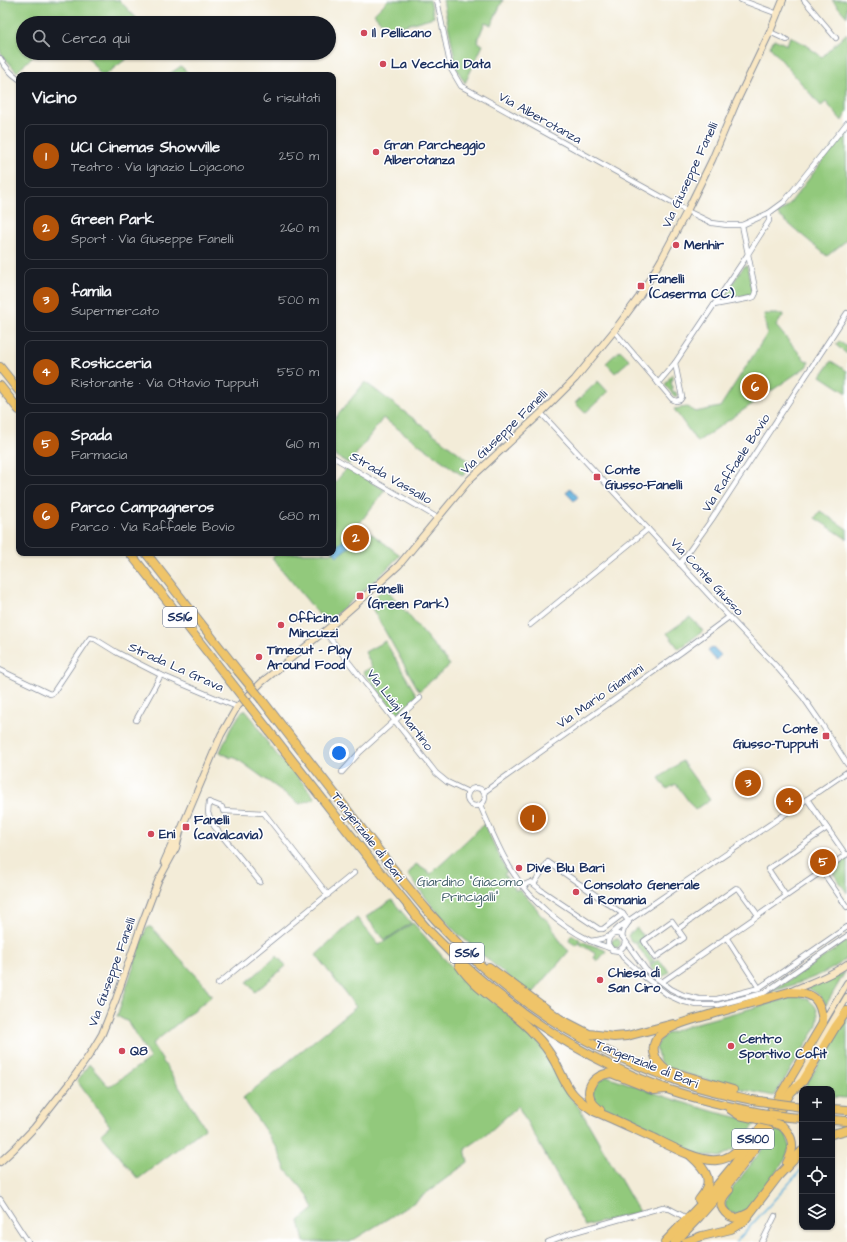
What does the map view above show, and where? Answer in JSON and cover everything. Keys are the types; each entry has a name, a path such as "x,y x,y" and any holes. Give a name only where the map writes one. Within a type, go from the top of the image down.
{"highway":[{"path":"0,367 16,387"},
{"path":"0,386 16,406"},
{"name":"Tangenziale di Bari","path":"132,556 378,870 429,931 452,954 498,995 523,1014 575,1047 611,1066 669,1089 724,1105 761,1119 799,1118"},
{"name":"Tangenziale di Bari","path":"148,556 392,867 437,922 463,949 495,978 547,1017 587,1041 638,1065 677,1080 713,1091 752,1100 799,1107"},
{"path":"463,949 497,972 547,1010 589,1034 614,1037 627,1036 688,1021 789,992 802,992 817,1001 822,1011 823,1024"},
{"path":"452,954 467,976 523,1022 536,1036 554,1060 572,1093 594,1111 689,1154 706,1160 723,1159 732,1155 740,1148 761,1119 782,1126 787,1131 793,1144 790,1158 744,1221 731,1229 702,1236 686,1242"},
{"name":"SS100","path":"675,1242 727,1184 764,1135 791,1092 803,1081 836,1026 847,1011"},
{"path":"688,1021 660,1035 655,1042 654,1055 660,1065 666,1070 683,1076 734,1090 752,1100"},
{"name":"SS100","path":"664,1242 687,1220 733,1166 761,1119 823,1024"},
{"path":"611,1118 596,1107 591,1101 589,1088 597,1077 611,1072 654,1090 669,1089"},
{"path":"835,1109 847,1108"},
{"path":"835,1120 847,1121"},
{"path":"835,1133 847,1130"},
{"path":"750,1212 736,1218 729,1216 724,1212 721,1206 724,1196 758,1152 764,1135"},
{"path":"664,1242 683,1216 705,1193 708,1178 705,1170 689,1154"},
{"path":"779,1175 799,1154"}],"street":[{"name":"Via Alberotanza","path":"437,0 452,69 461,86 687,211 712,223 742,225"},
{"path":"741,0 778,14"},
{"name":"Via Giuseppe Fanelli","path":"0,1162 34,1128 90,1054 102,1034 160,877 176,848 180,832 221,735 237,707 262,682 324,632 399,565 470,479 575,379 614,331 639,297 687,211 712,160 783,0"},
{"path":"804,0 836,38"},
{"path":"770,32 787,40"},
{"path":"0,58 5,67 16,77"},
{"path":"714,305 754,297 756,291 742,225 770,213 784,202 847,122"},
{"path":"658,383 675,362 748,254 769,221 770,213"},
{"name":"Via Raffaele Bovio","path":"680,564 712,519 847,313"},
{"path":"614,331 673,401 680,400 682,397 675,362"},
{"path":"669,370 675,372 678,376"},
{"name":"Via Conte Giusso","path":"541,413 803,697 847,764"},
{"name":"Strada Vassallo","path":"336,459 438,518"},
{"path":"530,625 648,529"},
{"name":"Via Mario Giannini","path":"484,792 729,617"},
{"name":"Via Luigi Martino","path":"324,632 436,773 447,782 468,792"},
{"name":"Strada La Grava","path":"0,670 50,694 53,693 90,638 95,639 116,652 161,675 237,707"},
{"path":"136,720 161,675"},
{"path":"342,772 360,752 420,698"},
{"path":"610,949 607,941 614,931 847,772"},
{"path":"475,787 484,792 484,800 480,805 475,806 467,799 468,792 475,787"},
{"path":"662,982 846,855 807,799"},
{"path":"260,882 214,826 208,814 209,802 222,807 223,811 264,813 328,895"},
{"path":"480,805 506,861 522,886 539,905 553,916 590,941 614,951 619,951 624,946 624,929 629,922"},
{"path":"786,896 768,869 827,828"},
{"path":"534,884 548,862 623,914 629,922"},
{"path":"822,872 847,907"},
{"path":"218,984 354,873"},
{"path":"522,886 530,882 534,884 599,929 603,929 623,914"},
{"path":"678,929 736,888 740,889 758,915"},
{"path":"672,921 678,929 684,938 655,958 644,941 672,921"},
{"path":"590,941 617,934 624,938 646,970 671,989 683,995 699,999 717,999 759,988 847,927"},
{"path":"619,951 623,957 642,975 668,995 681,1001 698,1005 718,1005 764,993 847,936"},
{"path":"726,937 759,988"},
{"path":"789,992 826,977 847,964"},
{"name":"SS100","path":"823,1024 847,983"},
{"name":"SS100","path":"791,1092 847,997"},
{"path":"0,1199 28,1242"},
{"path":"548,1242 571,1233 663,1207 683,1216"},
{"path":"762,1242 775,1216"}],"green space":[{"path":"0,0 119,0 134,16 16,16 16,60 29,60 17,72 0,52"},
{"path":"388,0 430,0 434,17 388,30 374,14"},
{"path":"443,0 503,0 491,25 485,22 477,42 483,45 465,83 457,69"},
{"path":"832,0 847,1 847,17"},
{"path":"847,33 847,111 842,121 826,102 821,106 770,47 774,39 787,45 790,36 822,57"},
{"path":"90,60 125,60 109,72 99,72"},
{"path":"181,66 187,72 172,72"},
{"path":"846,131 847,240 827,256 777,214 787,207"},
{"path":"744,266 747,266 752,293 724,300 722,299"},
{"path":"764,314 784,314 776,326 805,360 809,362 806,367 697,442 674,409 687,407 695,412 720,407 767,334"},
{"path":"839,341 847,347 847,354 836,345"},
{"path":"620,350 630,360 615,373 606,363"},
{"path":"831,361 847,371 847,393 821,376"},
{"path":"672,374 673,380 671,380 673,392 676,392 677,396 675,397 665,385"},
{"path":"598,381 608,392 585,413 575,403"},
{"path":"365,382 472,463 466,468 466,472 463,476 383,418 349,464 336,456 336,417"},
{"path":"347,468 385,490 359,524 400,555 379,577 326,623 272,558 274,556 336,556 336,481"},
{"path":"820,511 847,529 847,539 815,518"},
{"path":"385,587 450,665 419,691 369,603"},
{"path":"690,617 703,631 679,649 667,633"},
{"path":"385,641 417,696 397,714 363,672 372,667 365,652"},
{"path":"245,710 281,760 294,772 315,798 300,804 233,756 231,758 220,752 230,730 242,711 244,712"},
{"path":"682,761 710,800 695,810 676,784 667,789 659,778"},
{"name":"Giardino \"Giacomo Princigalli\"","path":"484,824 507,872 504,874 516,890 519,889 548,922 563,945 569,951 534,992 529,995 456,932 433,907 408,874 416,864 431,874"},
{"path":"847,858 847,893 831,870"},
{"path":"392,900 411,923 385,940 366,917"},
{"path":"357,918 379,945 413,923 448,963 478,990 507,1013 540,1044 570,1097 580,1109 639,1212 585,1226 518,1106 487,1134 465,1149 468,1162 413,1203 350,1242 304,1242 299,1221 314,1209 307,1194 286,1170 277,1148 243,1098 356,1007 316,955"},
{"path":"151,927 203,983 209,993 213,995 152,1044 205,1128 138,1179 101,1134 110,1126 77,1081 89,1064 109,1087 150,1058 128,1022 117,1016 146,929"},
{"path":"637,928 644,937 635,943 631,941 628,936"},
{"path":"572,935 581,940 577,946 569,941"},
{"path":"616,938 621,943 616,948 611,943"},
{"path":"582,941 606,951 598,961 594,958 596,954 580,944"},
{"path":"640,941 654,961 650,963 636,944"},
{"path":"847,941 847,958 839,964 819,975 766,994 799,974"},
{"path":"277,956 286,966 255,992 247,982"},
{"path":"659,959 669,972 661,978 650,965"},
{"path":"845,972 826,1005 818,995 807,988 828,981"},
{"name":"Centro Sportivo Cofit","path":"797,996 809,1000 815,1006 818,1013 818,1021 816,1028 774,1096 734,1088 666,1068 660,1062 656,1048 660,1040 666,1034 697,1023"},
{"path":"847,1019 847,1098 835,1097 835,1086 806,1086"},
{"path":"607,1076 675,1100 715,1112 757,1122 736,1148 720,1157 700,1155 670,1139 603,1109 594,1099 593,1086"},
{"path":"778,1128 786,1134 790,1146 785,1160 745,1212 737,1215 727,1211 725,1204 729,1193"}],"water":[{"path":"570,488 578,497 574,501 566,493"},
{"path":"345,539 350,546 337,556 336,546"},
{"path":"713,647 721,655 716,660 708,651"}],"waterway":[{"path":"736,1242 799,1172"}],"place":[{"name":"Il Pellicano","path":"364,33"},
{"name":"La Vecchia Data","path":"383,64"},
{"name":"Gran Parcheggio Alberotanza","path":"376,152"},
{"name":"Menhir","path":"676,245"},
{"name":"Fanelli (Caserma CC)","path":"641,286"},
{"name":"Parco Campagneros","path":"755,387"},
{"name":"Conte Giusso-Fanelli","path":"597,477"},
{"name":"Green Park","path":"356,538"},
{"name":"Fanelli (Green Park)","path":"360,596"},
{"name":"Officina Mincuzzi","path":"281,625"},
{"name":"Timeout - Play Around Food","path":"259,657"},
{"name":"Conte Giusso-Tupputi","path":"826,736"},
{"name":"famila","path":"748,783"},
{"name":"Rosticceria","path":"789,801"},
{"name":"UCI Cinemas Showville","path":"533,818"},
{"name":"Fanelli (cavalcavia)","path":"186,827"},
{"name":"Eni","path":"151,834"},
{"name":"Spada","path":"823,862"},
{"name":"Dive Blu Bari","path":"519,868"},
{"name":"Consolato Generale di Romania","path":"576,892"},
{"name":"Chiesa di San Ciro","path":"600,980"},
{"name":"Centro Sportivo Cofit","path":"731,1046"},
{"name":"Q8","path":"122,1051"}]}
